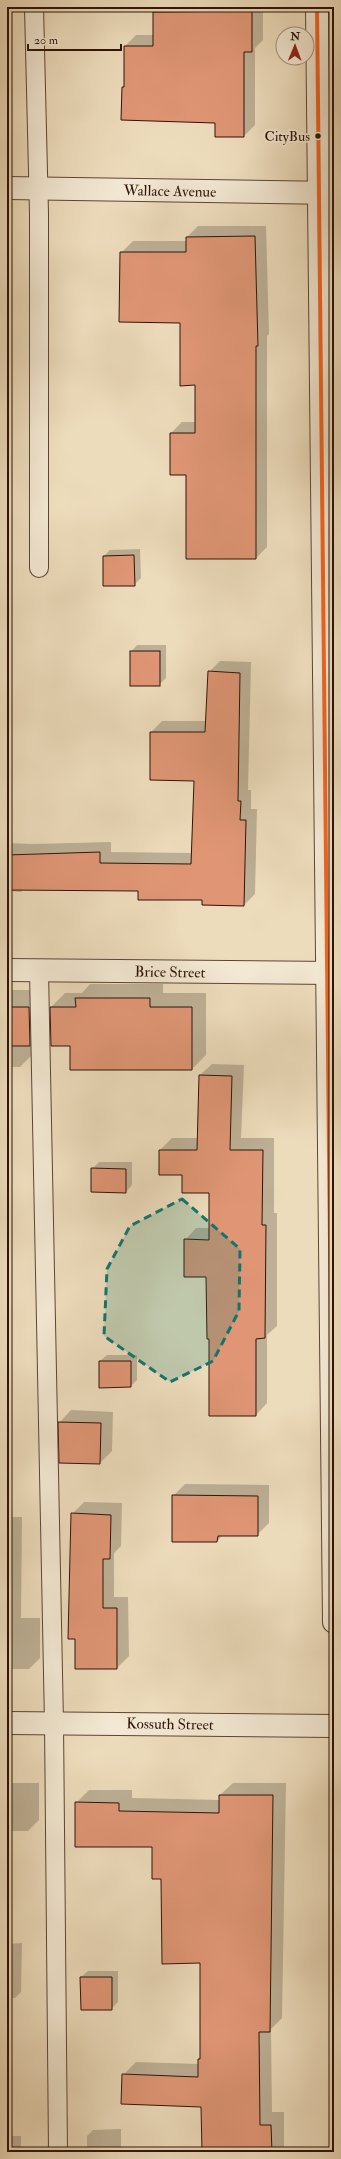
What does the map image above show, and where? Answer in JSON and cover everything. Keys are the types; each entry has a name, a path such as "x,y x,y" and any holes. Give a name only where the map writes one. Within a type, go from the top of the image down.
{"street":[{"path":"317,7 327,193 334,1622"},
{"name":"Wallace Avenue","path":"7,188 327,193"},
{"name":"Brice Street","path":"7,970 330,973"},
{"name":"Kossuth Street","path":"7,1723 334,1726"}],"lane":[{"path":"34,7 38,189 38,568"},
{"path":"39,971 54,1723 58,2152"}],"highlighted area":[{"path":"182,1199 240,1249 239,1311 213,1361 170,1382 104,1336 107,1269 130,1226"}],"building":[{"path":"252,11 252,52 244,52 244,137 215,137 215,123 121,120 122,87 124,87 124,46 153,46 153,12"},
{"path":"255,236 258,346 256,346 256,559 186,559 186,475 170,475 170,433 195,433 195,385 180,386 180,323 119,322 120,252 186,252 186,237"},
{"path":"134,555 135,586 103,586 103,556"},
{"path":"130,651 160,651 160,686 130,686"},
{"path":"208,671 240,673 238,801 241,801 240,820 246,820 244,906 202,905 202,900 138,900 138,891 7,890 7,855 100,852 100,863 191,864 194,781 150,780 150,732 205,732"},
{"path":"75,998 150,998 150,1007 192,1007 192,1070 70,1070 70,1046 51,1046 50,1007 76,1007"},
{"path":"7,1007 29,1007 30,1046 7,1046"},
{"path":"199,1075 232,1076 230,1150 263,1150 262,1225 266,1225 265,1338 256,1339 256,1416 209,1416 209,1339 207,1339 206,1277 184,1277 184,1239 209,1240 209,1193 182,1193 182,1175 159,1175 159,1150 197,1150"},
{"path":"91,1168 126,1169 126,1193 91,1192"},
{"path":"99,1361 131,1361 131,1387 99,1388"},
{"path":"58,1422 101,1423 100,1464 59,1463"},
{"path":"172,1495 258,1496 258,1536 218,1536 217,1542 172,1542"},
{"path":"71,1513 111,1515 110,1559 103,1559 103,1608 117,1608 117,1669 75,1669 75,1639 68,1639"},
{"path":"219,1795 273,1795 270,2032 259,2032 260,2125 271,2125 272,2152 202,2152 201,2107 121,2104 122,2074 198,2077 198,2059 200,2059 200,1963 162,1964 161,1879 152,1879 152,1847 75,1847 75,1802 119,1803 119,1811 219,1813"},
{"path":"80,1977 112,1977 112,2010 81,2010"}],"transit line":[{"path":"317,7 334,1622"}],"place":[{"name":"CityBus","path":"318,136"}]}
